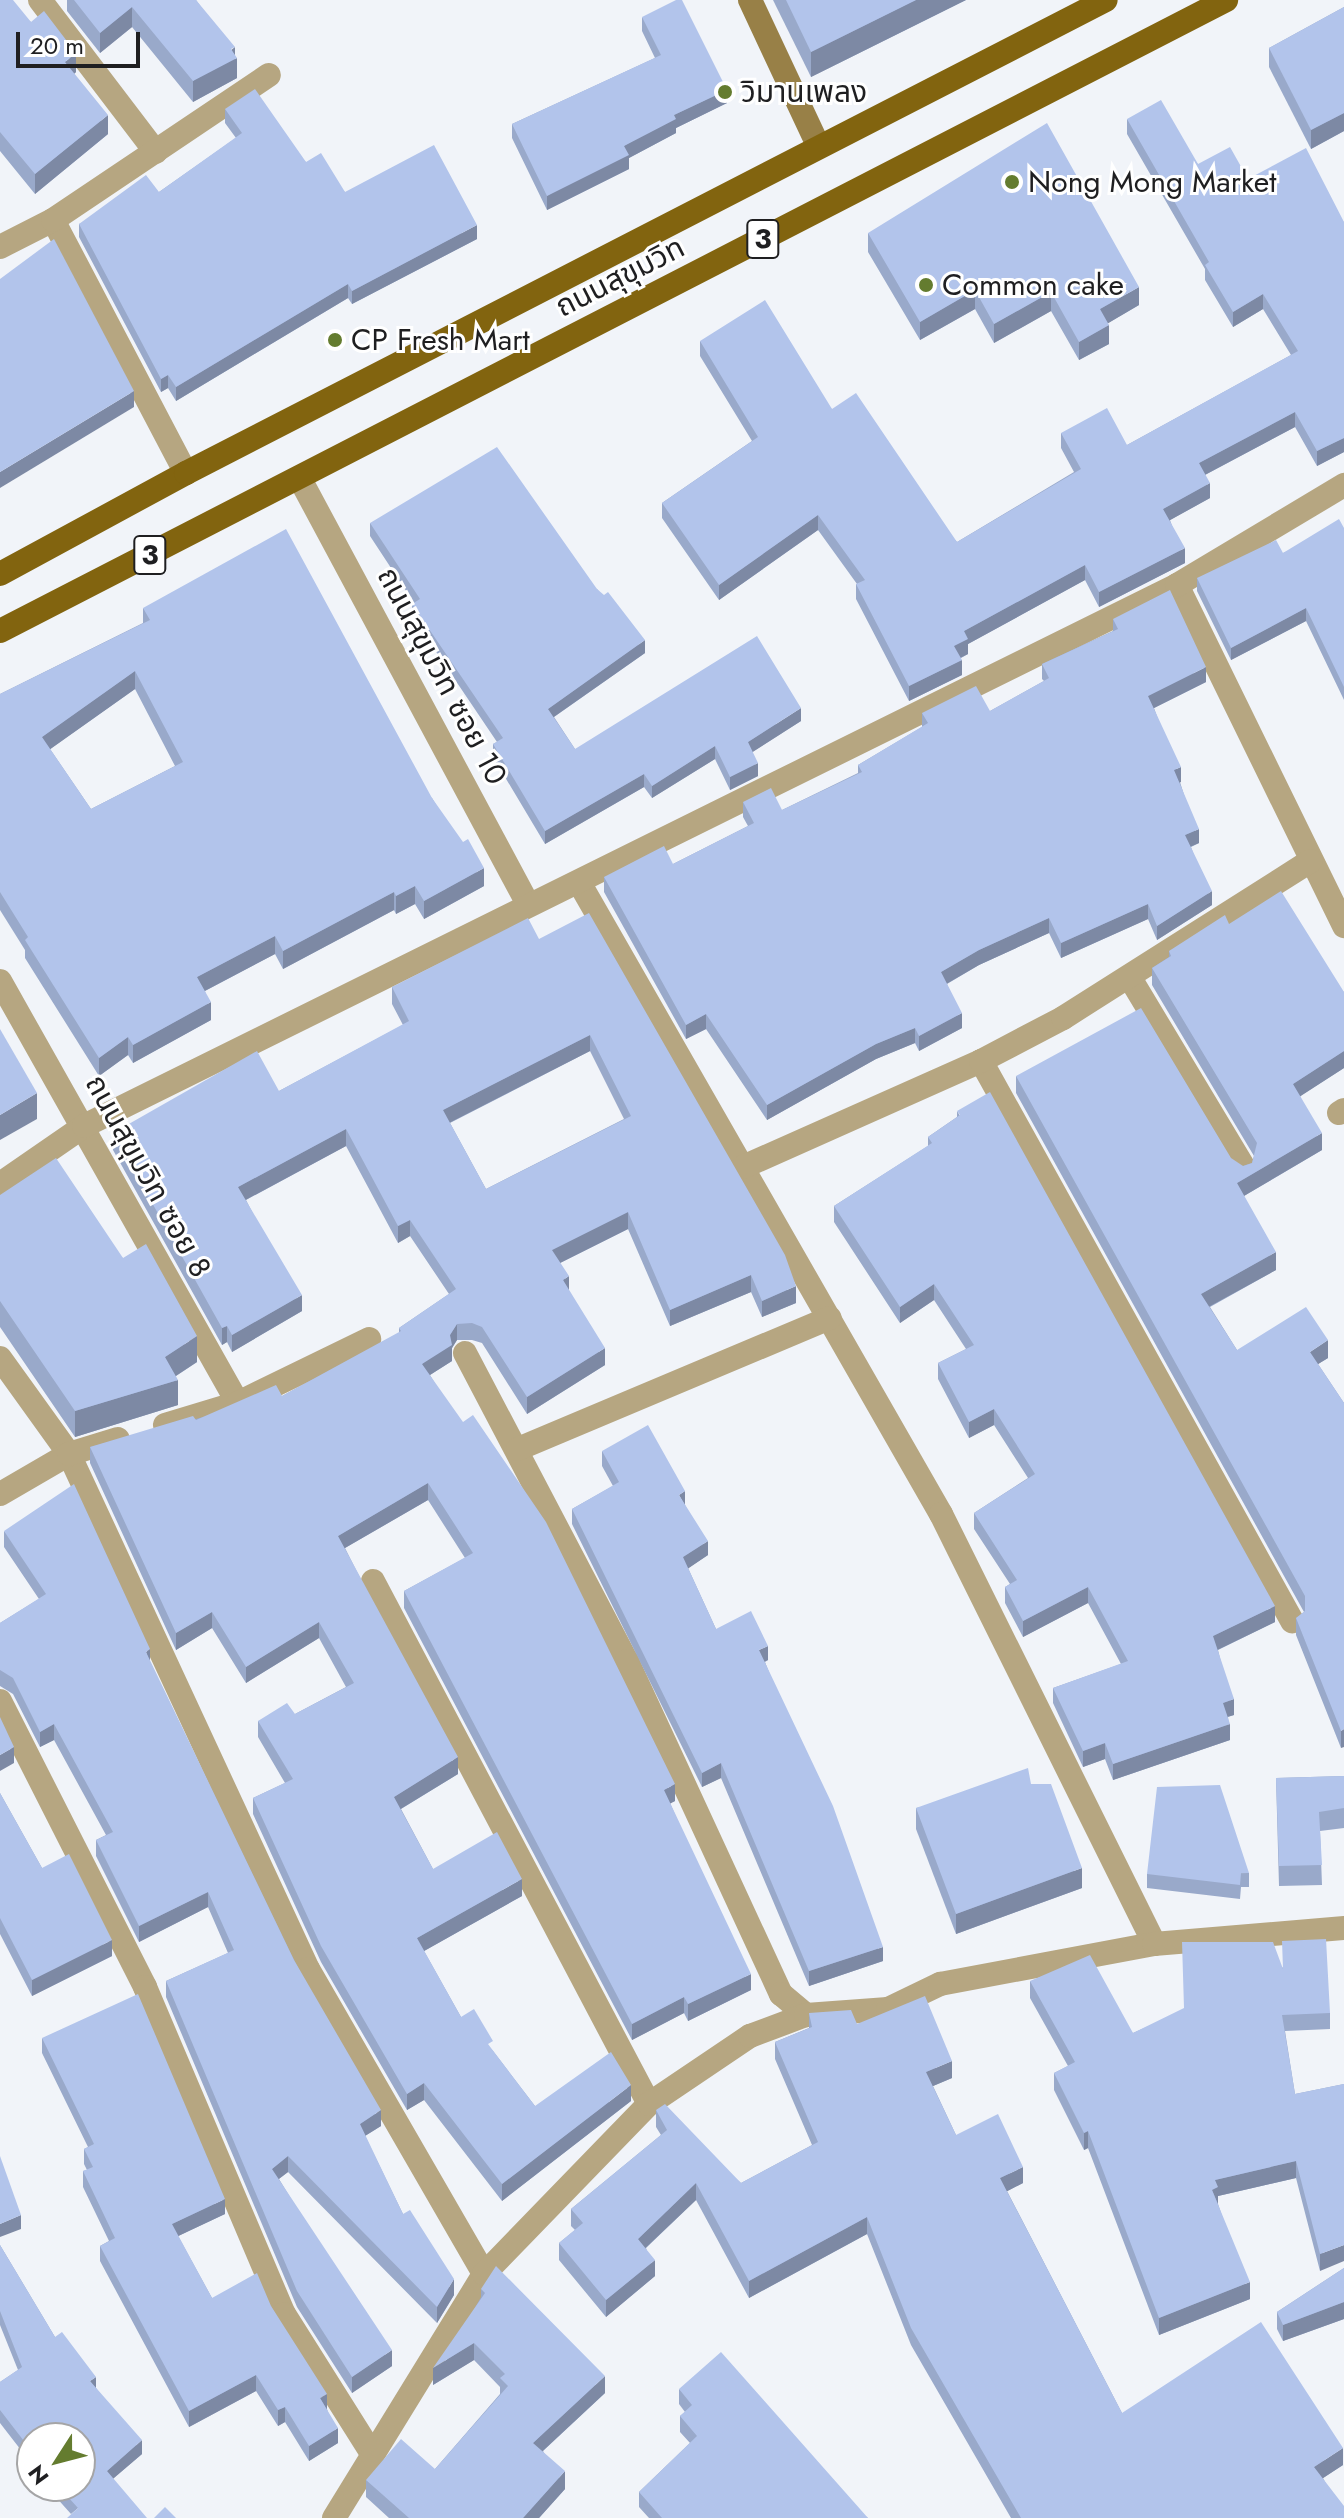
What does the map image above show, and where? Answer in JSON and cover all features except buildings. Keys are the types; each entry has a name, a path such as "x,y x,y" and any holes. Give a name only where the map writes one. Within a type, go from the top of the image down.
{"main road":[{"path":"750,0 819,147"},
{"name":"ถนนสุขุมวิท","path":"0,574 186,473 1106,0"},
{"name":"ถนนสุขุมวิท","path":"0,631 1226,0"}],"street":[{"path":"40,0 156,152"},
{"path":"0,247 53,220 269,75"},
{"path":"53,220 186,473"},
{"name":"ถนนสุขุมวิท ซอย 10","path":"300,479 527,903"},
{"path":"0,1184 84,1126 527,903 580,884 1177,585 1343,489"},
{"path":"1177,585 1344,926"},
{"path":"743,1167 981,1061 1130,978 1310,861"},
{"path":"580,884 941,1514 1154,1944"},
{"path":"1130,978 1244,1168"},
{"name":"ถนนสุขุมวิท ซอย 8","path":"0,981 238,1403"},
{"path":"981,1061 1292,1621"},
{"path":"518,1449 830,1318"},
{"path":"0,1494 69,1454 238,1403 369,1339"},
{"path":"465,1353 627,1661 781,1994 806,2015"},
{"path":"0,1358 69,1454 308,1969 484,2274"},
{"path":"373,1581 649,2104"},
{"path":"0,1701 145,1987 284,2314 371,2452"},
{"path":"334,2518 371,2452 484,2274 649,2104 750,2036 806,2015 888,2009 940,1984 1154,1944 1344,1928"}],"place":[{"name":"วิมานเพลง","path":"725,92"},
{"name":"Nong Mong Market","path":"1012,182"},
{"name":"Common cake","path":"926,285"},
{"name":"CP Fresh Mart","path":"335,340"}]}
